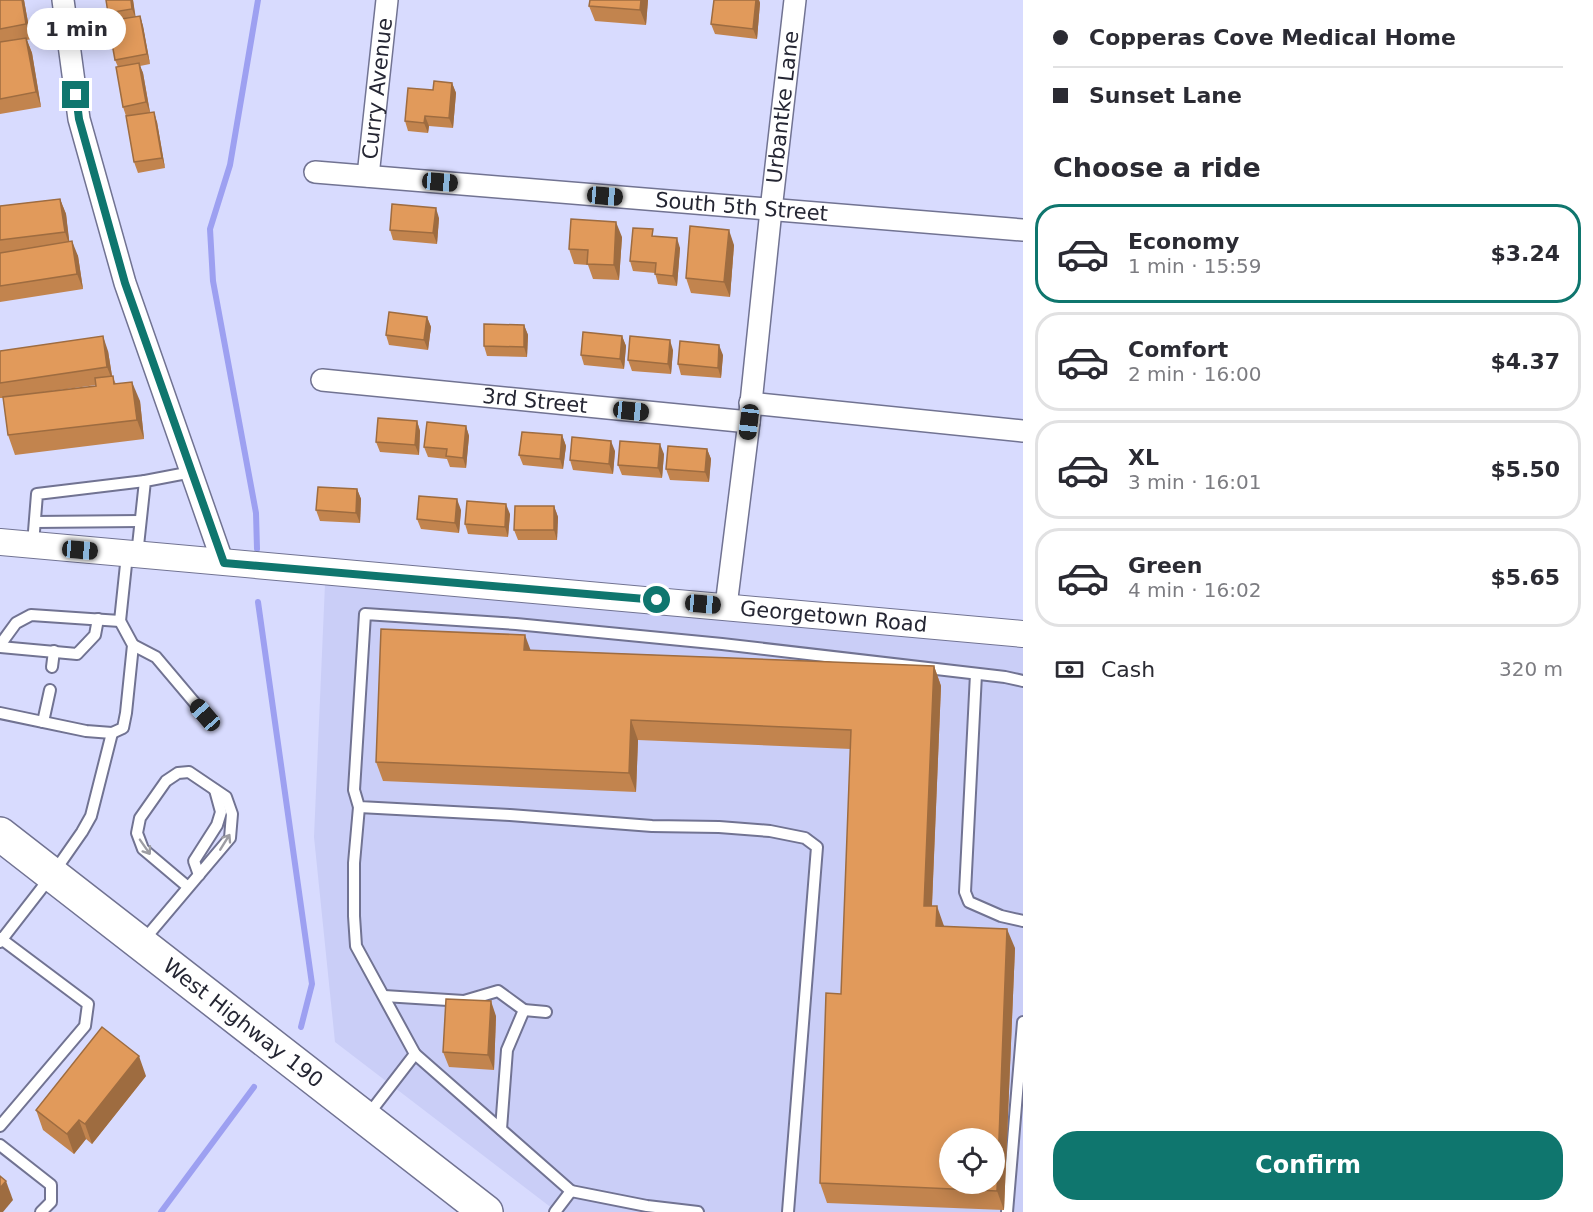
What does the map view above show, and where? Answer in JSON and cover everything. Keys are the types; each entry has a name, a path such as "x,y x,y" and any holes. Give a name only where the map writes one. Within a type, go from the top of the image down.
{"main road":[{"name":"West Highway 190","path":"0,834 486,1212"}],"street":[{"path":"63,0 79,119 125,283 224,563"},
{"name":"Curry Avenue","path":"368,176 387,0"},
{"name":"Urbantke Lane","path":"726,606 750,413 795,0"},
{"name":"South 5th Street","path":"315,172 1023,230"},
{"name":"3rd Street","path":"322,380 750,413 1023,431"},
{"name":"Georgetown Road","path":"0,542 34,534 132,555 1023,634"}],"lane":[{"path":"141,521 34,534 37,494 145,481 192,472"},
{"path":"145,481 141,521 132,555 120,621 133,645 156,657 205,715"},
{"path":"698,1212 647,1206 571,1191 415,1054 356,946 354,863 359,807 354,790 365,614 516,624 722,644 1023,681"},
{"path":"98,619 95,635 77,654 0,646 16,623 31,615 98,619 120,621"},
{"path":"0,713 86,731 112,734 123,728 133,645"},
{"path":"52,667 54,651"},
{"path":"976,674 965,891 969,902 1001,916 1023,921"},
{"path":"43,722 50,690"},
{"path":"0,1126 86,1026 88,1004 1,940 52,875 91,816 112,734"},
{"path":"141,943 230,838 232,814 226,797 189,772 178,773 166,781 140,818 137,833 143,849 188,887"},
{"path":"199,875 194,861 217,825 221,812 216,790"},
{"path":"359,807 652,826 719,827 770,831 805,838 817,847 788,1212"},
{"path":"384,996 464,1001 498,991 524,1010 546,1012"},
{"path":"501,1129 507,1050 524,1010"},
{"path":"1007,1212 1023,1022"},
{"path":"366,1118 415,1054"},
{"path":"0,1145 51,1185 51,1202 41,1212"},
{"path":"555,1212 571,1191"}],"shaded area":[{"path":"325,584 1023,646 1023,1212 557,1212 335,1042 314,837"}],"building":[{"path":"0,0 22,0 26,24 0,29"},
{"path":"106,0 131,0 132,9 108,13"},
{"path":"590,0 641,0 640,10 589,6"},
{"path":"714,0 756,0 753,29 711,24"},
{"path":"140,16 147,54 115,60 108,21"},
{"path":"26,38 36,92 0,99 0,42"},
{"path":"139,63 146,102 123,107 116,67"},
{"path":"434,81 452,83 449,118 425,116 424,123 405,121 408,88 433,90"},
{"path":"154,112 162,158 134,162 126,116"},
{"path":"60,199 65,232 0,240 0,206"},
{"path":"392,204 436,208 433,233 390,230"},
{"path":"571,219 616,222 614,265 587,264 588,250 569,249"},
{"path":"690,226 729,230 724,282 686,278"},
{"path":"633,228 653,229 652,236 677,238 673,276 655,274 656,263 630,261"},
{"path":"72,241 77,274 0,286 0,253"},
{"path":"389,312 427,317 424,340 386,335"},
{"path":"484,324 524,325 524,347 484,346"},
{"path":"583,332 622,336 620,359 581,355"},
{"path":"103,336 107,367 0,383 0,351"},
{"path":"630,336 670,340 668,364 628,360"},
{"path":"680,341 719,345 718,368 678,364"},
{"path":"113,376 114,384 132,382 137,420 8,435 3,397 96,386 95,378"},
{"path":"378,418 417,421 415,445 376,442"},
{"path":"427,422 466,426 463,458 446,456 447,449 424,447"},
{"path":"522,432 562,435 560,459 519,455"},
{"path":"572,437 611,441 609,464 570,460"},
{"path":"620,441 660,444 658,468 618,465"},
{"path":"668,446 707,449 705,472 666,469"},
{"path":"318,487 357,489 356,513 316,510"},
{"path":"419,496 457,499 455,523 417,519"},
{"path":"467,501 506,504 505,527 465,524"},
{"path":"515,506 554,506 554,530 514,530"},
{"path":"381,629 525,635 524,650 934,666 924,906 937,906 936,926 1007,929 999,1128 939,1128 939,1188 820,1183 826,993 841,994 851,730 631,720 629,773 376,762"},
{"path":"446,999 491,1001 488,1055 443,1052"},
{"path":"102,1027 139,1056 85,1124 79,1120 67,1134 36,1110"},
{"path":"0,1176 6,1181 0,1188"}],"waterway":[{"path":"257,549 256,513 213,281 210,229 230,165 258,0"},
{"path":"258,602 312,984 301,1027"},
{"path":"161,1212 254,1087"}],"route":[{"path":"76,95 79,119 125,283 224,563 657,600"}]}
